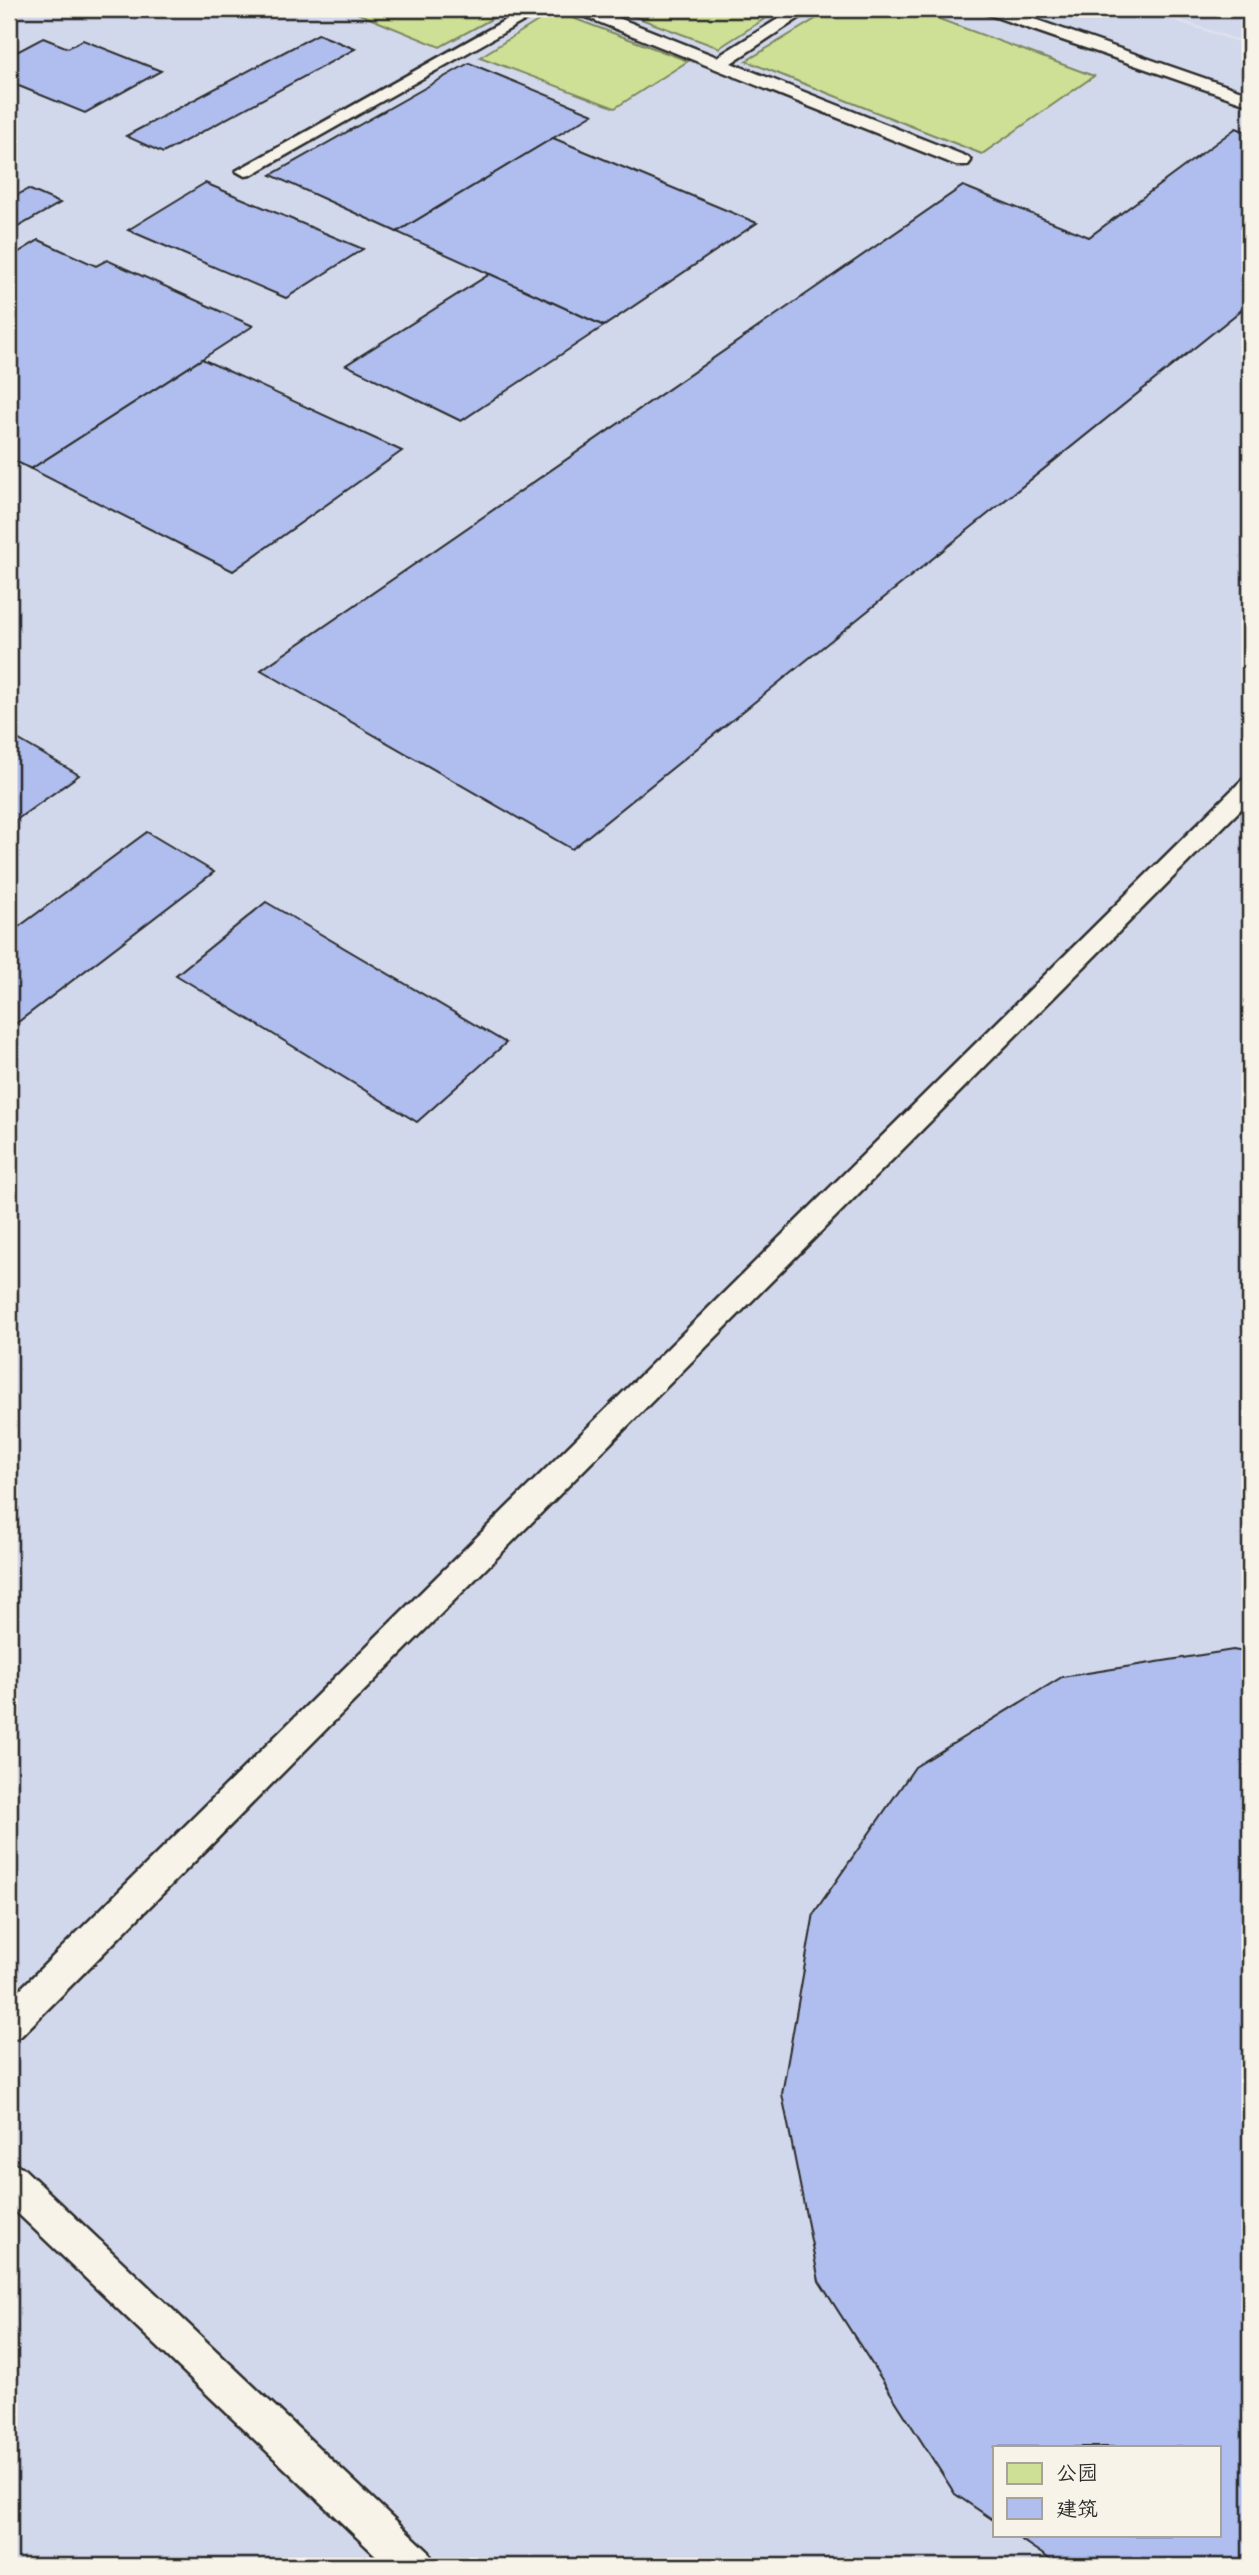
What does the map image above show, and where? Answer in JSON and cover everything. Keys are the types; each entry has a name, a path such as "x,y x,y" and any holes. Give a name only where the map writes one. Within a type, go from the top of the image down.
{"lane":[{"path":"245,171 537,9"},
{"path":"582,9 962,161"},
{"path":"720,62 805,9"},
{"path":"990,9 1250,100"},
{"path":"9,2024 1250,786"},
{"path":"9,2180 415,2566"}],"shaded area":[{"path":"9,9 1140,9 1250,46 1250,2566 9,2566"},
{"path":"1148,9 1250,9 1250,44"}],"green space":[{"path":"347,9 510,9 440,47"},
{"path":"614,9 780,9 719,48"},
{"path":"832,9 912,9 1094,76 982,154 746,61"},
{"path":"554,11 688,61 615,108 480,57"}],"building":[{"path":"318,34 355,49 163,153 126,136"},
{"path":"43,38 68,48 83,40 161,71 85,113 9,82 9,56"},
{"path":"469,63 593,114 397,232 271,175"},
{"path":"1236,128 1250,133 1250,303 572,849 261,670 963,186 1089,237"},
{"path":"553,138 757,223 604,326 397,232"},
{"path":"205,183 363,249 286,298 128,230"},
{"path":"28,189 60,203 9,232 9,200"},
{"path":"39,240 96,266 107,260 253,326 31,469 9,458 9,258"},
{"path":"490,274 604,326 461,421 346,365"},
{"path":"202,359 402,451 233,571 31,469"},
{"path":"9,734 79,775 9,825"},
{"path":"147,832 214,872 9,1029 9,934"},
{"path":"266,902 506,1043 417,1122 176,975"},
{"path":"1233,1650 1250,1653 1250,2566 1060,2566 1015,2536 1220,2536 1220,2446 993,2446 993,2520 955,2494 819,2281 782,2094 814,1913 915,1767 1062,1677"}]}
